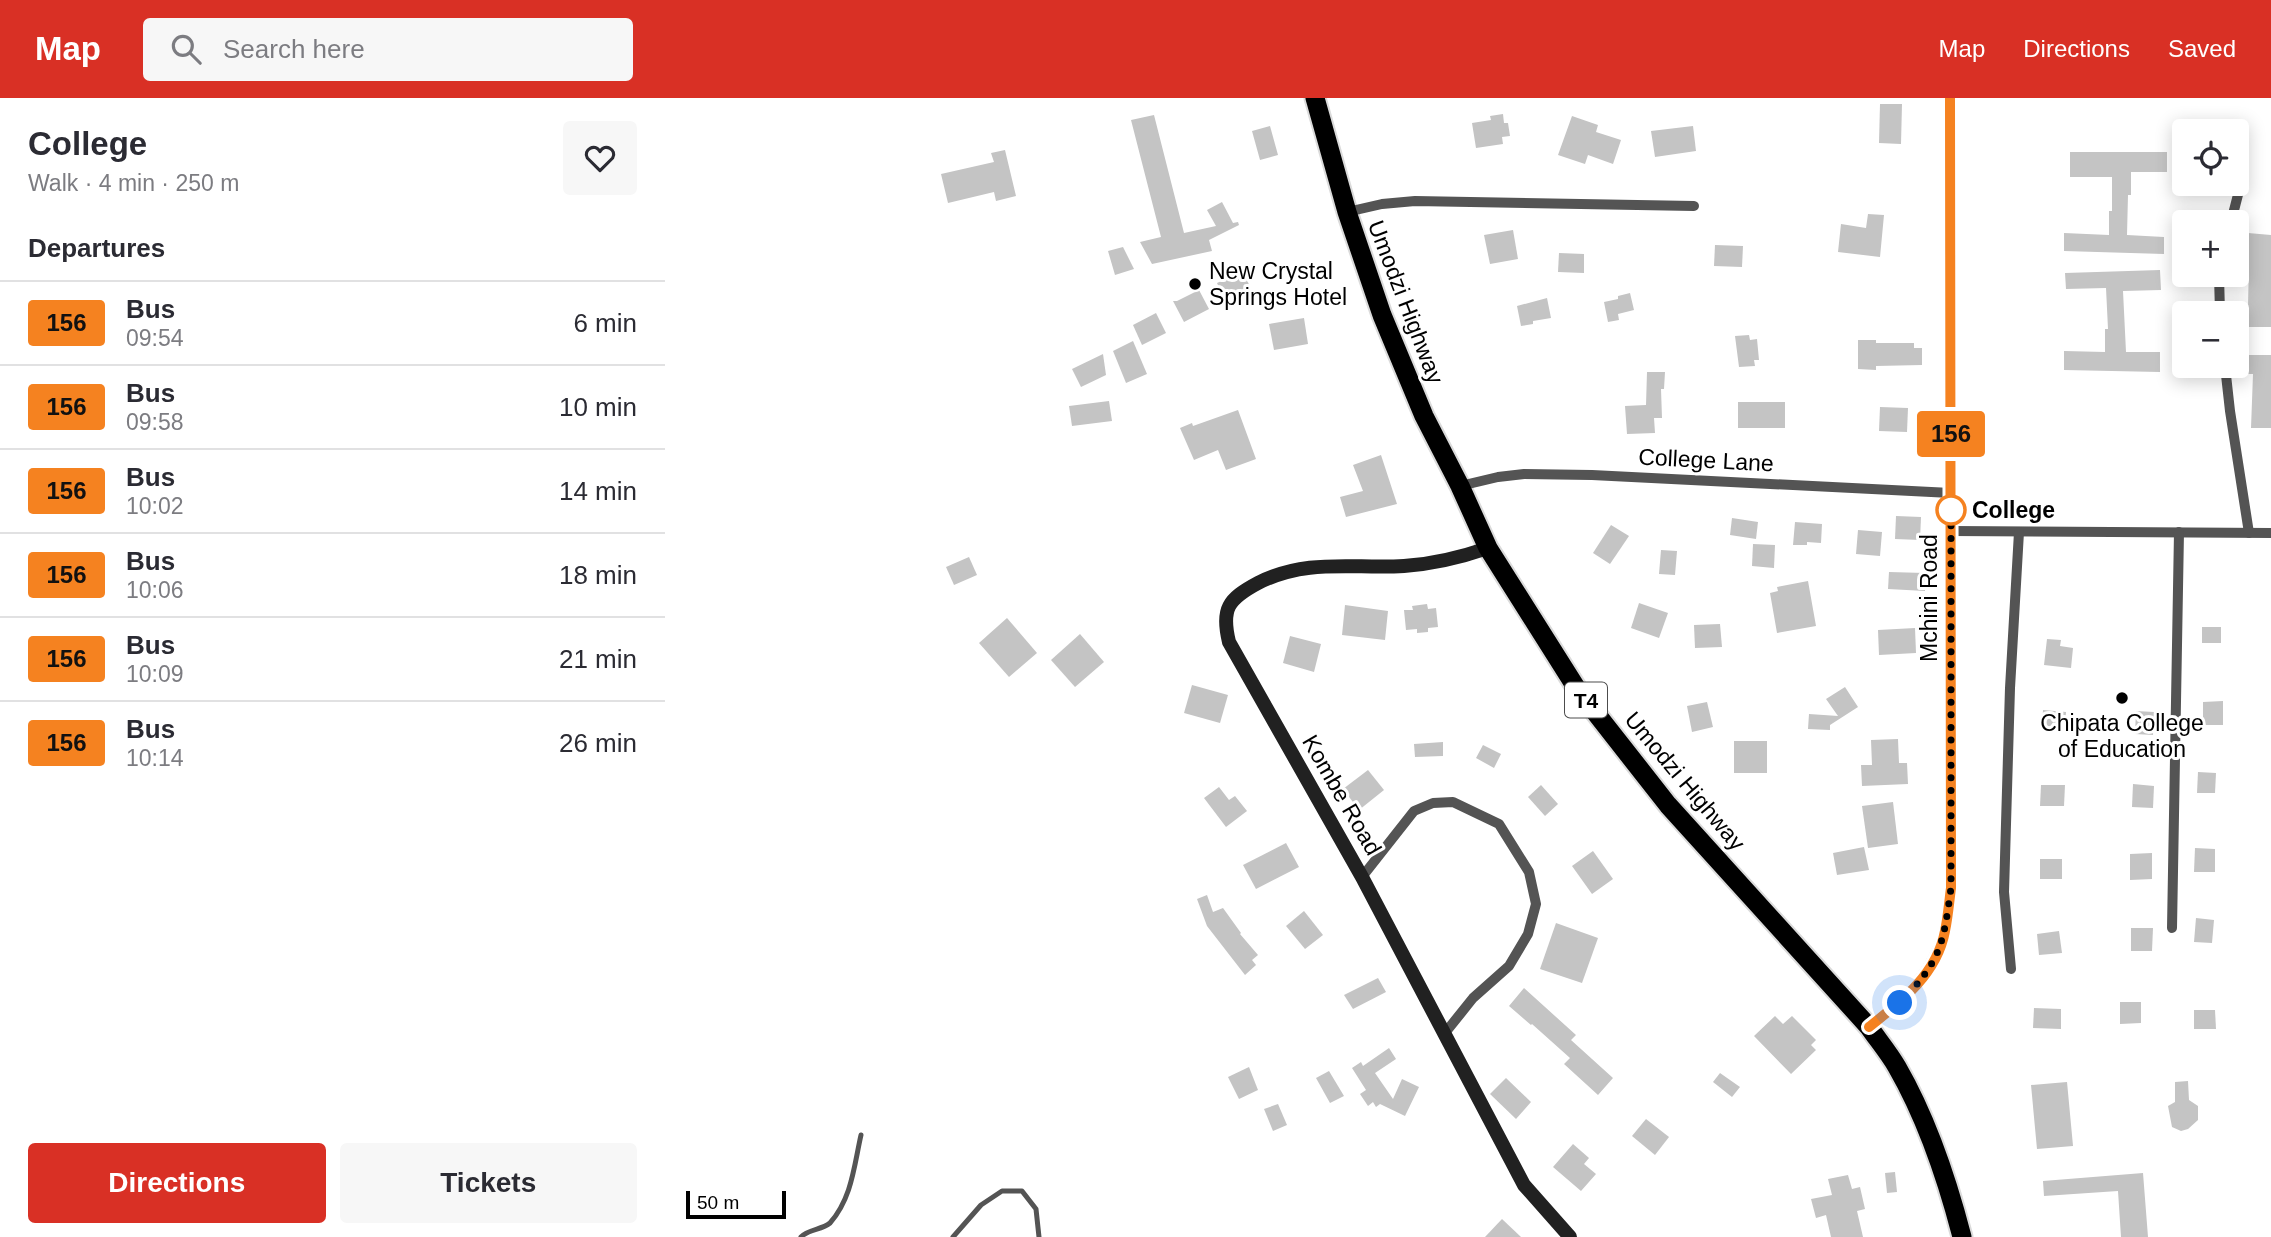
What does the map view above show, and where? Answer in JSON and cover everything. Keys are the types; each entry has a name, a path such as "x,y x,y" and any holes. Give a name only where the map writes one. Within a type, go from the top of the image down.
{"highway":[{"name":"Umodzi Highway","path":"1315,98 1347,212 1383,315 1424,416 1461,486 1488,548 1577,689 1668,804 1869,1027 1897,1067 1948,1184 1962,1237"}],"street":[{"name":"Mchini Road","path":"1869,1027 1900,1003 1935,960 1945,933 1951,888 1950,98"},
{"path":"1347,212 1382,204 1415,201 1694,206"},
{"path":"2226,378 2249,533"},
{"name":"College Lane","path":"1461,486 1524,474 1951,493"},
{"path":"1951,531 2271,533"},
{"path":"2011,969 2004,892 2010,688 2019,531"},
{"path":"2172,928 2179,532"},
{"name":"Kombe Road","path":"1488,548 1451,561 1403,566 1325,565 1294,569 1241,592 1228,606 1224,623 1229,642 1362,877 1524,1185 1570,1237"},
{"path":"1362,877 1414,811 1433,803 1453,803 1499,824 1529,872 1536,904 1528,934 1509,966 1473,998 1445,1033"}],"lane":[{"path":"800,1237 804,1233 828,1225 848,1197 861,1135"},
{"path":"953,1237 981,1205 1002,1191 1023,1191 1036,1209 1039,1237"}],"building":[{"path":"1880,104 1902,104 1901,144 1879,143"},
{"path":"1503,114 1510,136 1502,137 1503,144 1476,148 1472,123 1491,120 1490,116"},
{"path":"1154,115 1184,233 1216,226 1207,210 1222,202 1233,223 1238,222 1239,225 1209,240 1212,251 1152,264 1140,242 1161,237 1131,120"},
{"path":"1572,116 1598,125 1596,132 1621,140 1613,164 1588,155 1585,164 1558,155"},
{"path":"1270,126 1278,155 1260,160 1252,131"},
{"path":"1693,126 1696,151 1655,157 1651,131"},
{"path":"1005,150 1016,196 996,201 994,192 948,203 941,174 994,162 991,153"},
{"path":"2070,152 2167,152 2167,172 2131,172 2131,195 2128,195 2127,235 2164,237 2164,254 2064,251 2064,233 2109,235 2109,211 2112,211 2112,177 2070,177"},
{"path":"1868,214 1884,215 1880,257 1838,252 1841,224 1866,228"},
{"path":"1513,230 1518,259 1490,264 1484,235"},
{"path":"2249,233 2271,235 2271,327 2249,327"},
{"path":"1715,245 1743,246 1742,267 1714,266"},
{"path":"1123,247 1134,269 1115,275 1108,251"},
{"path":"1559,253 1584,254 1584,273 1558,272"},
{"path":"2160,270 2161,290 2123,291 2126,352 2160,352 2160,372 2064,370 2064,351 2105,352 2105,329 2108,329 2106,288 2066,289 2065,273"},
{"path":"1243,271 1251,289 1225,301 1217,283"},
{"path":"1199,290 1209,309 1184,322 1173,301"},
{"path":"1630,293 1634,310 1618,314 1619,320 1608,322 1604,302"},
{"path":"1547,298 1551,318 1521,326 1517,306"},
{"path":"1156,313 1166,333 1142,345 1133,325"},
{"path":"1304,318 1308,344 1274,350 1269,324"},
{"path":"1749,335 1750,340 1757,339 1759,360 1754,360 1755,366 1739,367 1735,336"},
{"path":"1858,340 1914,343 1914,348 1922,348 1922,365 1876,366 1876,370 1858,369"},
{"path":"1133,341 1147,374 1126,383 1113,351"},
{"path":"1103,354 1106,375 1081,387 1072,369"},
{"path":"2249,355 2271,355 2271,428 2251,428 2253,374 2249,374"},
{"path":"1647,372 1665,372 1664,389 1661,389 1662,418 1654,418 1655,433 1627,434 1625,406 1646,405"},
{"path":"1109,401 1112,421 1072,426 1069,406"},
{"path":"1738,402 1785,402 1785,428 1738,428"},
{"path":"1880,407 1908,408 1907,432 1879,431"},
{"path":"1238,410 1256,459 1226,470 1218,450 1194,460 1180,428"},
{"path":"1381,455 1397,504 1346,517 1340,497 1363,491 1353,465"},
{"path":"1896,516 1921,517 1920,540 1895,539"},
{"path":"1732,518 1758,522 1756,539 1730,535"},
{"path":"1795,522 1822,524 1821,543 1793,545"},
{"path":"1611,525 1629,536 1610,564 1593,553"},
{"path":"1858,530 1882,532 1880,556 1856,554"},
{"path":"1753,544 1775,545 1774,568 1752,566"},
{"path":"1661,550 1677,551 1675,575 1659,574"},
{"path":"969,557 977,575 954,585 946,567"},
{"path":"1889,572 1925,573 1925,591 1888,589"},
{"path":"1808,581 1816,626 1777,633 1770,593 1778,591 1777,587"},
{"path":"1639,603 1668,613 1659,638 1631,628"},
{"path":"1427,604 1428,609 1436,608 1438,627 1428,628 1428,632 1406,630 1404,610 1413,610 1412,606"},
{"path":"1345,605 1388,611 1385,640 1342,635"},
{"path":"1007,618 1037,653 1009,677 979,643"},
{"path":"1720,624 1722,647 1695,648 1694,625"},
{"path":"2202,627 2221,627 2221,643 2202,643"},
{"path":"1915,628 1916,653 1879,655 1878,630"},
{"path":"1080,634 1104,662 1075,687 1051,660"},
{"path":"1290,636 1321,644 1314,672 1283,663"},
{"path":"2047,639 2061,640 2060,646 2073,648 2071,668 2044,665"},
{"path":"1192,685 1228,695 1220,723 1184,713"},
{"path":"1845,687 1858,707 1830,725 1830,730 1808,729 1809,714 1838,716 1826,699"},
{"path":"2223,701 2223,725 2203,725 2203,702"},
{"path":"1707,702 1713,727 1692,732 1687,706"},
{"path":"2043,710 2066,712 2065,730 2042,729"},
{"path":"2136,711 2154,712 2153,735 2135,734"},
{"path":"1898,739 1899,763 1907,763 1908,784 1862,786 1861,765 1872,765 1871,740"},
{"path":"1734,741 1767,741 1767,773 1734,773"},
{"path":"1443,742 1443,756 1415,757 1414,744"},
{"path":"1483,745 1501,754 1494,768 1476,758"},
{"path":"1368,770 1384,790 1359,810 1343,789"},
{"path":"2198,772 2216,773 2215,793 2197,793"},
{"path":"2133,784 2154,786 2153,808 2132,807"},
{"path":"1541,785 1558,804 1545,816 1528,797"},
{"path":"2041,785 2065,785 2064,806 2040,806"},
{"path":"1219,787 1229,800 1235,796 1247,811 1226,827 1204,798"},
{"path":"1893,802 1898,844 1868,848 1862,806"},
{"path":"1286,843 1299,867 1256,889 1243,865"},
{"path":"1864,847 1869,870 1837,875 1833,853"},
{"path":"2195,848 2215,849 2215,872 2194,872"},
{"path":"1593,851 1613,879 1592,894 1572,866"},
{"path":"2152,853 2152,879 2130,880 2130,854"},
{"path":"2040,859 2062,859 2062,879 2040,879"},
{"path":"1207,895 1213,912 1223,908 1258,955 1252,960 1256,965 1245,975 1207,926 1197,899"},
{"path":"1304,911 1323,935 1305,949 1286,926"},
{"path":"2196,918 2214,920 2212,943 2194,942"},
{"path":"1556,923 1598,938 1582,983 1540,969"},
{"path":"2131,928 2153,928 2152,951 2131,951"},
{"path":"2059,931 2062,953 2039,955 2037,934"},
{"path":"1378,978 1386,992 1353,1009 1344,995"},
{"path":"1524,988 1576,1035 1571,1040 1613,1078 1598,1095 1564,1064 1570,1058 1509,1006"},
{"path":"2120,1002 2141,1002 2141,1023 2120,1024"},
{"path":"2034,1008 2061,1009 2061,1029 2033,1028"},
{"path":"2194,1010 2215,1010 2216,1029 2194,1029"},
{"path":"1775,1016 1783,1024 1792,1016 1816,1040 1811,1045 1816,1050 1791,1074 1754,1036"},
{"path":"1389,1048 1396,1059 1375,1073 1393,1099 1402,1079 1419,1087 1405,1116 1380,1104 1376,1107 1373,1102 1368,1106 1360,1094 1366,1090 1352,1068 1361,1062 1363,1066"},
{"path":"1249,1067 1258,1090 1239,1099 1228,1077"},
{"path":"1329,1071 1344,1096 1330,1103 1316,1078"},
{"path":"1720,1073 1740,1087 1732,1097 1713,1082"},
{"path":"1506,1078 1531,1102 1516,1119 1490,1094"},
{"path":"2188,1081 2189,1100 2198,1106 2198,1120 2188,1129 2181,1131 2172,1127 2168,1106 2175,1102 2175,1082"},
{"path":"2067,1082 2073,1146 2037,1149 2031,1085"},
{"path":"1278,1104 1287,1125 1273,1131 1264,1109"},
{"path":"1646,1119 1669,1137 1655,1155 1632,1136"},
{"path":"1573,1144 1589,1158 1584,1164 1596,1174 1581,1191 1553,1167"},
{"path":"1895,1172 1897,1192 1887,1193 1885,1173"},
{"path":"2143,1173 2148,1237 2121,1237 2118,1191 2044,1196 2043,1181"},
{"path":"1848,1175 1852,1189 1860,1187 1865,1209 1857,1211 1863,1237 1831,1237 1826,1215 1816,1218 1811,1199 1832,1195 1828,1179"},
{"path":"1502,1219 1521,1237 1485,1237"}],"bus line":[{"name":"156","path":"1869,1027 1900,1003 1935,960 1945,933 1951,888 1950,98"}],"place":[{"name":"New Crystal Springs Hotel","path":"1195,284"},
{"name":"College","path":"1951,510"},
{"name":"Chipata College of Education","path":"2122,698"}],"route":[{"path":"1900,1003 1935,960 1945,933 1951,888 1951,510"}]}
